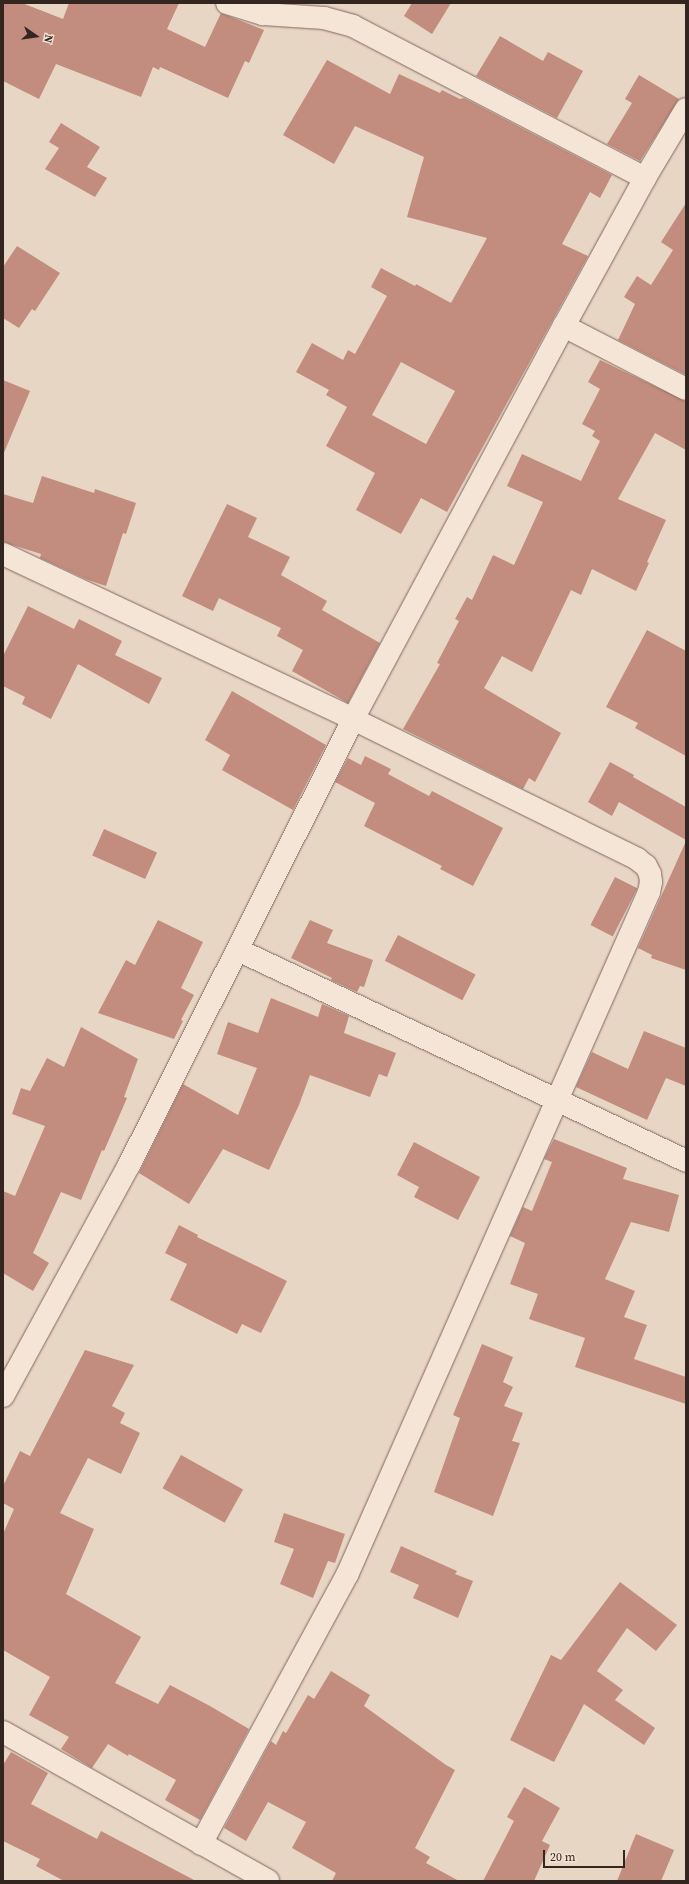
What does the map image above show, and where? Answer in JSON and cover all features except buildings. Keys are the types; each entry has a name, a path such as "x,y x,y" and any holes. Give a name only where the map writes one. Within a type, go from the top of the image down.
{"street":[{"path":"227,3 263,14 324,18 353,26 645,178"},
{"path":"3,1396 129,1164 353,719 564,326 645,178 686,109"},
{"path":"564,326 686,389"},
{"path":"3,554 353,719 637,859 646,866 651,882 649,892 347,1575 201,1844"},
{"path":"238,950 686,1161"},
{"path":"3,1732 268,1881"}]}
